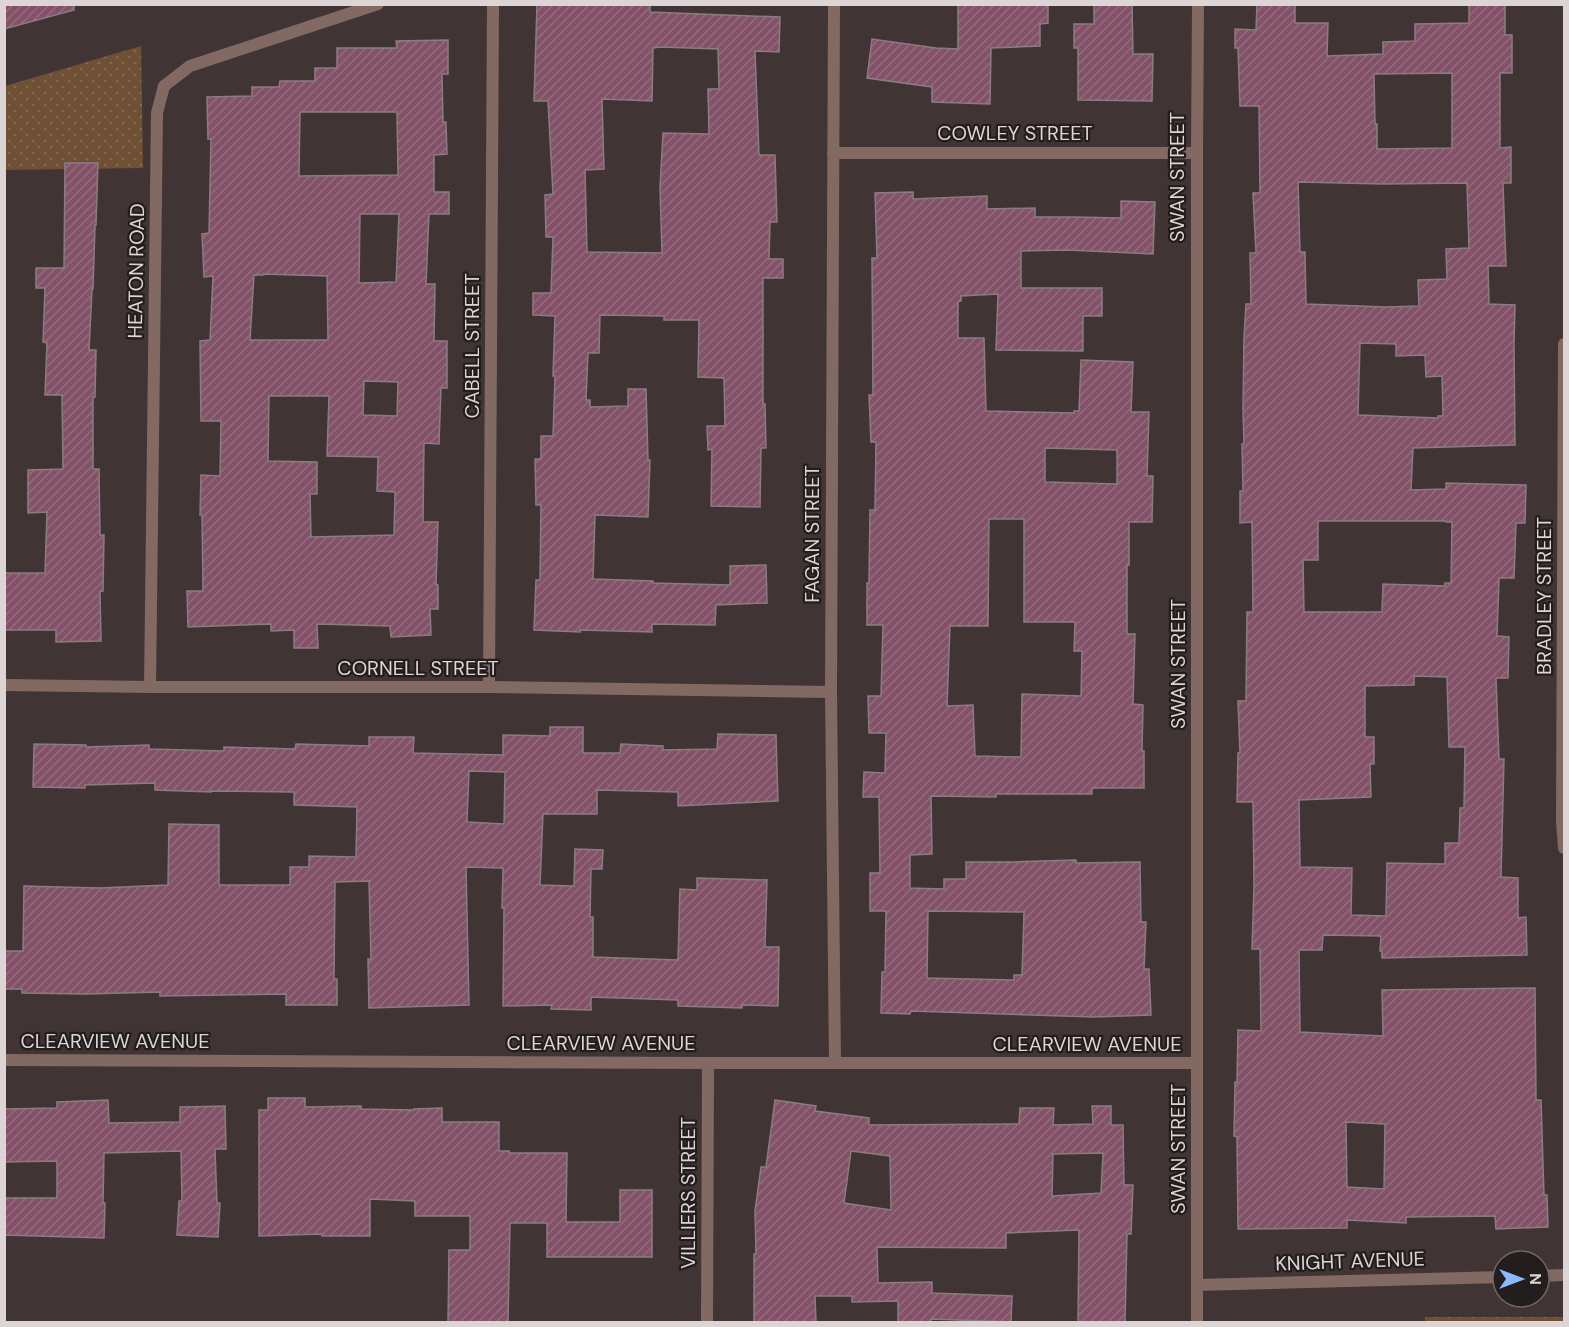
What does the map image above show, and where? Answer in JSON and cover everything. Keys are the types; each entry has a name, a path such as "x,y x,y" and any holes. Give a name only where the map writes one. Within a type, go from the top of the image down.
{"street":[{"name":"HEATON ROAD","path":"150,687 157,113 164,86 189,66 378,4"},
{"name":"CABELL STREET","path":"489,687 493,4"},
{"name":"FAGAN STREET","path":"834,4 831,692 835,1063"},
{"name":"SWAN STREET","path":"1197,1323 1198,4"},
{"name":"COWLEY STREET","path":"833,153 1197,153"},
{"name":"BRADLEY STREET","path":"1564,344 1562,821 1564,848"},
{"name":"CORNELL STREET","path":"4,685 489,687 831,692"},
{"name":"CLEARVIEW AVENUE","path":"4,1059 1197,1063"},
{"name":"VILLIERS STREET","path":"706,1323 708,1063"},
{"name":"KNIGHT AVENUE","path":"1197,1285 1491,1277"}],"shaded area":[{"path":"141,46 143,168 5,170 5,86"},
{"path":"1425,1317 1564,1317 1564,1322 1425,1322"}],"building":[{"path":"4,4 74,4 74,10 4,29"},
{"path":"537,4 650,4 650,12 780,17 779,52 755,51 759,155 775,155 777,222 770,222 769,259 783,259 783,278 763,278 763,404 765,404 766,448 761,448 760,507 711,506 712,449 708,450 707,426 725,426 724,378 698,377 699,320 664,320 664,316 600,315 599,353 588,353 586,400 590,400 590,407 628,406 628,389 646,389 648,460 650,460 648,517 595,515 593,579 730,585 730,566 766,565 767,603 716,605 715,625 652,624 652,632 534,630 536,580 540,580 541,505 536,505 535,459 541,459 541,436 553,436 555,316 533,315 533,293 551,293 553,237 546,237 545,195 553,194 548,101 534,101","holes":["653,48 718,49 719,89 708,89 709,134 663,133 660,188 662,253 587,252 585,170 604,169 602,99 652,101"]},
{"path":"958,4 1048,4 1048,23 1040,24 1040,46 991,48 990,104 932,102 932,87 867,78 872,39 958,49"},
{"path":"1094,4 1132,4 1133,54 1153,54 1152,101 1078,100 1078,48 1074,48 1074,24 1094,24"},
{"path":"1257,4 1295,4 1295,23 1328,23 1327,56 1383,54 1383,42 1415,41 1415,24 1469,23 1469,4 1505,4 1505,35 1512,35 1512,73 1500,73 1500,148 1511,147 1511,183 1503,183 1506,266 1488,266 1489,304 1515,305 1515,445 1413,448 1411,490 1446,489 1446,483 1526,485 1525,523 1516,523 1514,578 1499,578 1497,636 1509,637 1508,678 1496,678 1499,759 1504,759 1501,877 1518,878 1518,918 1526,917 1527,955 1382,958 1381,936 1323,935 1322,950 1299,950 1300,1032 1383,1036 1382,990 1535,988 1536,1100 1541,1100 1544,1195 1547,1195 1548,1227 1496,1229 1495,1216 1406,1217 1406,1223 1347,1220 1347,1228 1238,1229 1237,1137 1234,1136 1238,1030 1261,1031 1260,949 1252,949 1253,802 1237,802 1238,753 1240,753 1238,701 1246,701 1247,612 1253,612 1252,522 1240,523 1240,491 1243,491 1244,338 1246,304 1251,304 1250,253 1256,253 1253,193 1260,193 1259,106 1240,106 1235,29 1256,30","holes":["1452,73 1452,148 1377,149 1374,74","1298,182 1467,183 1469,248 1446,249 1447,279 1418,280 1419,306 1306,304 1305,252 1300,252","1360,343 1396,344 1396,356 1425,355 1426,377 1442,376 1443,416 1438,416 1438,418 1358,415","1318,521 1452,522 1451,583 1445,583 1445,586 1383,584 1382,612 1304,612 1303,560 1318,560","1414,676 1447,677 1449,747 1465,747 1464,808 1460,808 1459,843 1445,843 1445,864 1387,863 1386,916 1351,915 1352,868 1300,867 1299,800 1371,797 1370,764 1374,764 1374,737 1365,737 1365,686 1414,685","1346,1122 1385,1124 1384,1189 1347,1187"]},
{"path":"448,40 448,74 442,74 443,122 446,122 447,154 434,155 434,192 449,192 449,214 429,214 426,284 435,284 434,341 447,341 447,388 441,388 439,444 424,443 423,522 438,522 436,585 438,585 438,609 430,609 431,635 391,637 390,626 317,624 318,648 294,648 294,630 271,631 271,624 188,627 187,591 203,591 201,475 220,476 221,421 201,421 200,341 210,340 213,276 204,277 202,234 209,233 211,139 208,139 207,97 252,96 252,87 279,87 280,81 315,81 315,68 337,68 337,48 397,48 396,41","holes":["300,112 397,112 398,175 299,176","360,214 399,214 396,282 359,283","254,275 327,276 328,340 250,340","364,381 398,382 397,416 363,415","269,396 329,396 327,456 378,457 377,491 395,492 394,535 311,537 310,494 317,494 317,462 268,461"]},
{"path":"65,163 98,163 89,350 96,350 95,397 93,397 93,469 99,469 100,535 104,535 103,591 100,591 101,641 56,642 56,630 4,630 4,573 45,573 47,512 28,513 28,470 63,469 62,395 45,395 47,343 43,342 45,288 36,288 36,268 64,268"},
{"path":"913,192 913,199 987,196 987,209 1035,208 1035,217 1121,218 1121,201 1155,202 1153,254 1068,250 1021,251 1021,288 1102,288 1102,316 1083,316 1083,351 996,350 998,294 961,296 961,301 958,302 958,338 984,338 986,411 1074,413 1074,411 1079,411 1081,360 1133,362 1131,412 1149,412 1147,476 1153,476 1152,522 1129,522 1129,565 1127,565 1127,634 1135,634 1133,704 1143,705 1144,788 1092,788 1092,794 996,794 996,797 931,796 932,854 910,855 910,888 944,889 944,879 966,879 966,862 1076,860 1076,863 1140,862 1141,922 1146,922 1144,969 1149,969 1151,1015 1094,1017 911,1011 910,1014 881,1013 882,972 885,972 886,911 870,911 870,873 880,873 879,797 863,797 864,772 885,773 886,733 869,733 868,696 881,696 883,625 867,625 870,510 875,510 876,442 871,442 869,395 873,395 872,258 877,258 875,193","holes":["1045,448 1117,450 1117,484 1045,482","989,519 1024,519 1024,622 1075,622 1074,651 1082,651 1081,696 1022,694 1021,757 975,756 973,705 947,706 950,626 988,626","928,911 1024,912 1022,975 1014,975 1014,980 927,978"]},
{"path":"550,727 583,727 583,753 620,753 621,744 663,746 663,750 717,749 718,734 776,735 778,801 678,806 678,792 597,790 597,814 543,814 540,885 574,886 575,849 603,850 602,869 591,869 590,917 593,917 593,957 678,960 680,889 697,890 697,878 767,880 765,947 779,947 778,1006 742,1005 742,1008 678,1006 678,1000 591,997 591,1010 551,1009 552,1005 503,1006 503,868 466,867 469,1005 369,1008 368,959 371,959 369,881 335,882 334,979 337,979 337,1005 286,1005 286,994 160,996 160,992 22,993 22,989 4,989 4,951 23,951 24,886 100,888 168,885 169,824 219,825 219,885 290,885 290,867 309,867 309,856 356,857 357,807 294,805 294,792 155,790 155,783 85,785 85,788 33,787 34,744 86,745 86,747 149,745 149,749 224,751 224,747 295,749 296,744 369,746 369,737 414,737 413,753 503,755 503,735 550,736","holes":["469,771 505,772 504,824 467,822"]},
{"path":"268,1098 305,1098 305,1107 361,1106 361,1109 414,1110 442,1108 442,1122 499,1122 499,1151 567,1153 566,1222 620,1222 620,1190 652,1190 652,1257 547,1257 547,1223 510,1223 508,1323 448,1323 449,1250 470,1250 470,1216 415,1216 415,1201 370,1199 370,1236 322,1236 322,1234 259,1236 259,1110 268,1110"},
{"path":"108,1100 109,1123 180,1122 180,1107 225,1106 226,1149 215,1149 217,1203 220,1203 218,1237 177,1235 179,1201 182,1201 181,1151 104,1153 104,1238 4,1235 4,1198 57,1198 57,1161 4,1162 4,1109 57,1108 57,1102"},
{"path":"775,1100 816,1106 815,1111 869,1118 869,1125 1019,1124 1020,1108 1054,1108 1053,1125 1093,1124 1092,1106 1111,1106 1111,1125 1123,1125 1124,1185 1133,1185 1131,1234 1127,1234 1125,1323 1078,1323 1079,1230 1006,1233 1006,1248 877,1247 878,1283 932,1282 932,1293 1012,1296 1011,1322 931,1319 931,1323 898,1323 898,1301 852,1302 852,1296 815,1296 816,1323 754,1323 755,1211 761,1167 766,1167","holes":["851,1151 890,1156 891,1210 844,1203","1103,1153 1101,1193 1052,1196 1053,1154"]}]}
